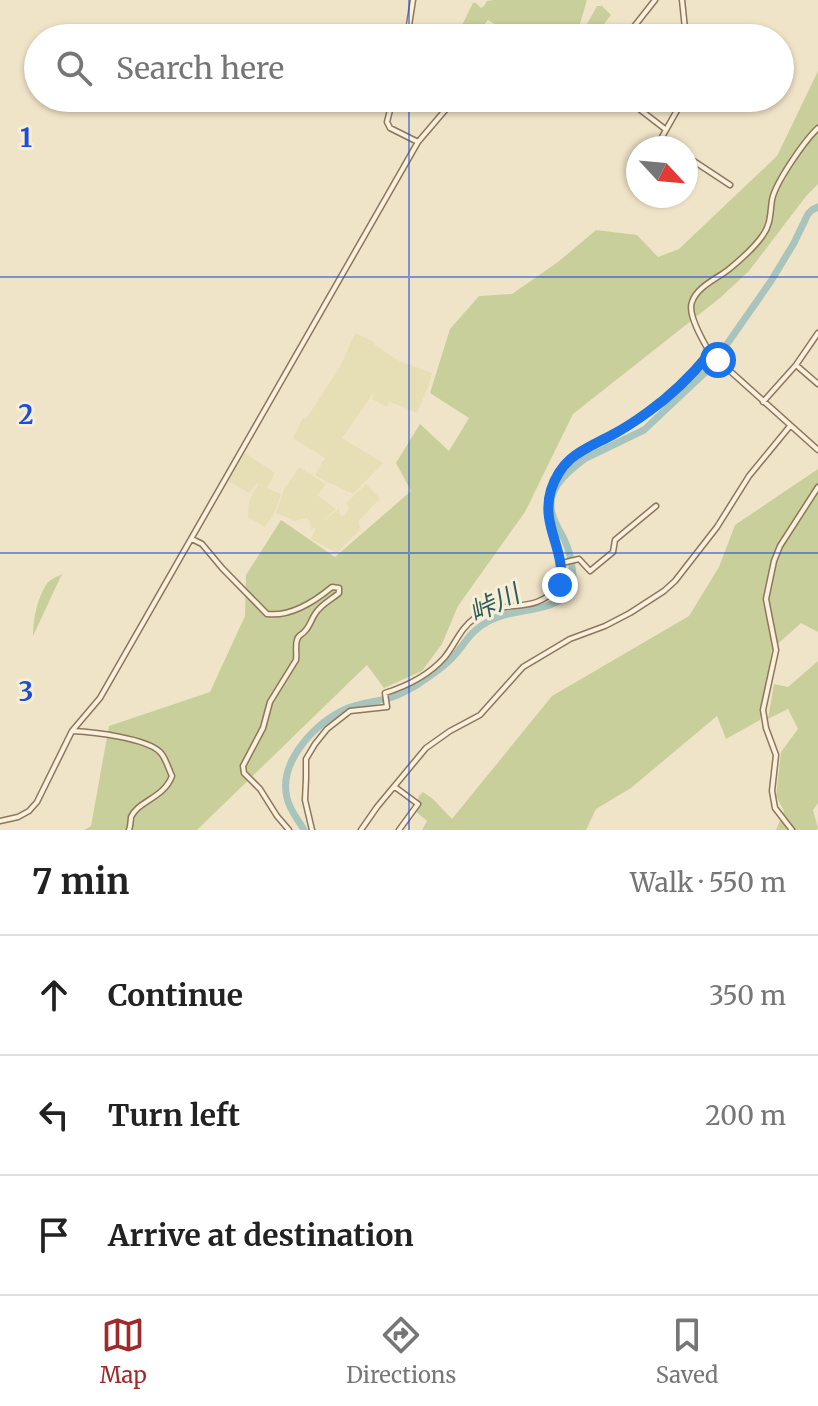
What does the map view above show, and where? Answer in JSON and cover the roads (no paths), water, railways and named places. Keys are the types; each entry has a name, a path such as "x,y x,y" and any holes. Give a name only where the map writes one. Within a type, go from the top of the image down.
{"street":[{"path":"409,24 413,0"},
{"path":"636,24 655,0"},
{"path":"682,0 685,24"},
{"path":"390,112 387,122 390,128 418,142"},
{"path":"0,821 18,817 37,802 72,731 100,698 418,142 444,112"},
{"path":"643,112 665,129"},
{"path":"662,136 675,112"},
{"path":"818,128 778,184 772,198 770,223 763,236 729,269 705,285 693,298 690,307 710,353 818,450"},
{"path":"698,164 730,185"},
{"path":"763,402 796,365 818,333"},
{"path":"312,830 305,800 306,759 327,729 350,711 387,707 385,693 405,687 424,675 444,658 464,627 473,619 502,607 543,601 560,585 562,563 550,526 548,503 558,473 580,450 612,435 650,410 696,370 710,353"},
{"path":"796,365 818,384"},
{"path":"361,830 394,786 435,740 480,715 523,667 570,639 630,613 664,591 696,556 749,476 790,426"},
{"path":"792,830 775,808 772,791 776,755 763,710 776,650 766,599 780,546 818,487"},
{"path":"562,563 579,559 590,571 613,552 615,540 656,506"},
{"path":"191,538 202,544 267,614 290,612 332,587 339,588 336,597 323,604 308,629 296,641 296,660 270,702 263,728 243,766 244,773 260,789 289,830"},
{"path":"72,731 103,733 143,744 161,753 172,776 160,793 135,811 131,818 131,830"},
{"path":"394,786 418,804 399,830"},
{"path":"364,824 372,830"}],"waterway":[{"name":"峠川","path":"304,830 288,803 286,784 288,770 302,744 336,714 392,697 417,685 447,663 472,634 489,621 548,606 567,595 573,581 571,561 551,510 558,484 586,458 644,430 711,367 771,281 808,214 818,207"}]}
